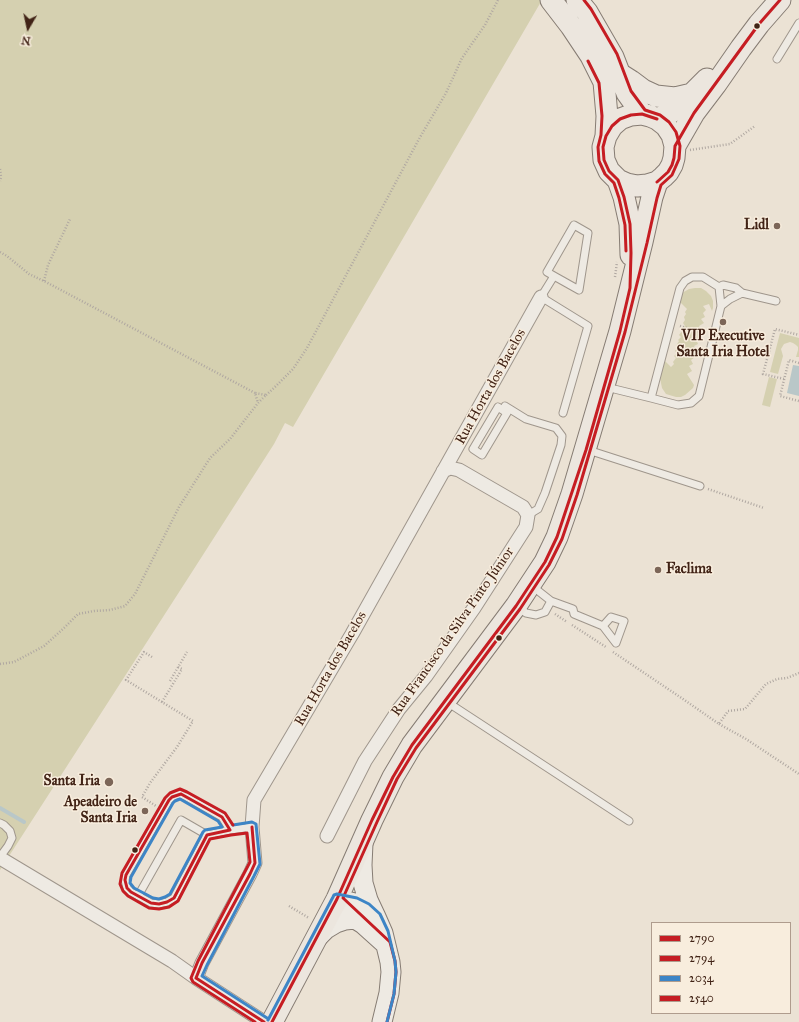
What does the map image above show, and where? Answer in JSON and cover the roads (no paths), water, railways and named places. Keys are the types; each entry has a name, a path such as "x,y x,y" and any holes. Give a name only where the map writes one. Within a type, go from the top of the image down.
{"main road":[{"path":"551,0 591,56 612,71 631,81 643,90 656,96 675,98 692,94"},
{"path":"577,0 587,12 612,71 626,93 649,116 666,126 682,149"},
{"path":"606,136 612,126 620,119 631,115 649,116 670,113 692,94 705,82 762,0"},
{"path":"612,71 606,136 603,147 604,160 609,171 618,180 627,184 637,186 657,182 668,172 674,158 682,149 694,113 716,84 740,48 780,0"},
{"path":"272,1022 314,929 337,899 393,777 412,745 516,606 545,562 558,537 586,450 620,331 622,284 631,253 630,224 624,197 618,180"},
{"path":"622,284 642,242 652,197 657,182"},
{"path":"363,840 363,883 368,900 369,921"},
{"path":"337,899 344,907 369,921 383,933 391,972 389,993 382,1022"},
{"path":"314,929 326,929 345,920 355,919 369,921"}],"street":[{"name":"Rua Horta dos Bacelos","path":"196,978 202,963 255,863 252,827 254,800 352,634 467,429 485,414 541,297"},
{"path":"443,471 450,468 459,470 523,507 528,515"},
{"name":"Rua Francisco da Silva Pinto Júnior","path":"327,836 365,760 399,709 426,676 474,608 526,527 528,515"},
{"path":"0,857 172,961 264,1022"}],"lane":[{"path":"777,59 799,24"},
{"path":"574,225 588,233 579,290 554,276 547,272 574,225"},
{"path":"554,276 541,297 588,326 562,412"},
{"path":"652,398 680,288 685,281 692,277 703,277 719,287 723,285 736,288 742,293 776,301"},
{"path":"604,386 678,405 690,403 699,396 721,306 719,287"},
{"path":"721,306 730,299 742,293"},
{"path":"503,410 505,406 526,419 556,428 562,436 561,445 545,493 538,509 528,515"},
{"path":"498,407 503,410 507,412 482,455 473,449 480,436 485,414 498,407"},
{"path":"467,429 480,436"},
{"path":"586,450 700,486"},
{"path":"530,585 551,601 573,609 574,614 603,626"},
{"path":"516,606 526,613 536,615 545,612 551,601"},
{"path":"445,701 629,821"},
{"path":"207,834 174,898 167,902 151,904 127,888 125,880 126,875 172,797 181,794 222,817 230,830"},
{"path":"138,896 181,820 207,834 252,827"},
{"path":"0,823 10,831 12,838 0,857"}],"waterway":[{"path":"0,808 24,822"}],"place":[{"name":"Lidl","path":"777,226"},
{"name":"VIP Executive Santa Iria Hotel","path":"723,322"},
{"name":"Faclima","path":"658,570"},
{"name":"Santa Iria","path":"109,782"},
{"name":"Apeadeiro de Santa Iria","path":"145,811"}]}
